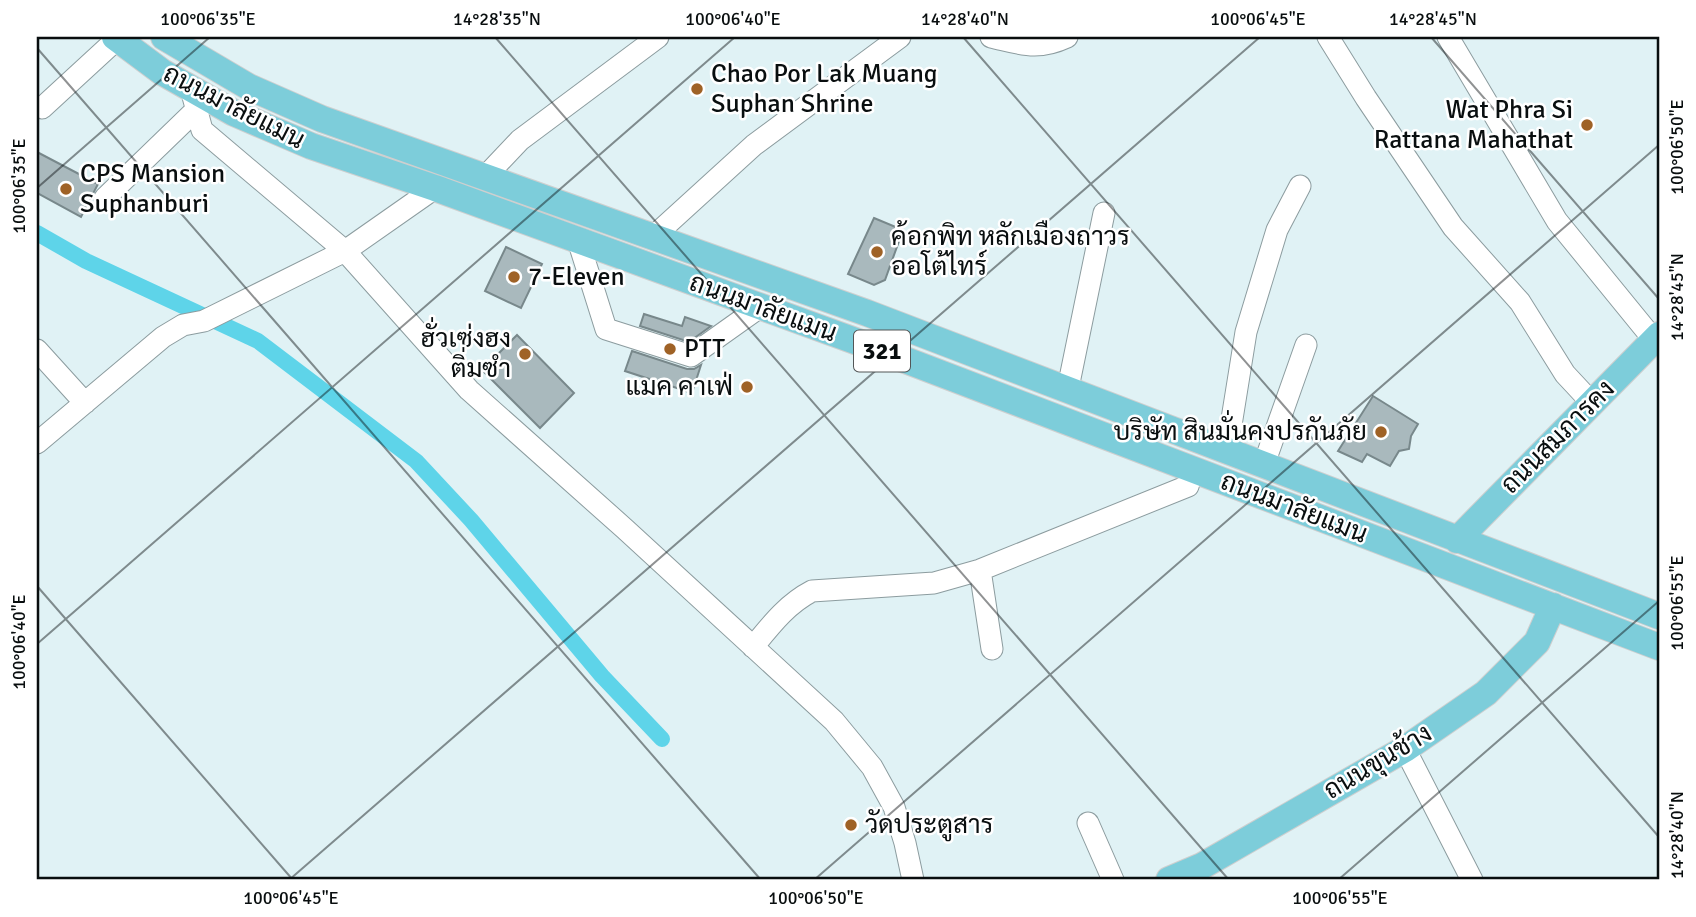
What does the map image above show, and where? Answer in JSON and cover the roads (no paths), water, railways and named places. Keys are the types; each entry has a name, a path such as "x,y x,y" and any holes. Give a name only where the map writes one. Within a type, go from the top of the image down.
{"main road":[{"name":"ถนนมาลัยแมน","path":"116,38 194,99 311,146 435,188 858,342 1659,647"},
{"name":"ถนนมาลัยแมน","path":"171,38 249,87 284,103 867,313 1659,616"},
{"path":"474,203 485,177"},
{"path":"858,342 867,313"},
{"name":"ถนนสมภารคง","path":"1457,540 1657,338"},
{"name":"ถนนขุนช้าง","path":"1169,880 1202,866 1405,749 1494,684 1537,642 1553,606"}],"street":[{"path":"485,177 520,140 658,37"},
{"path":"653,237 754,145 900,37"},
{"path":"991,37 1034,47 1067,37"},
{"path":"1328,37 1453,227 1520,302 1565,374 1592,403"},
{"path":"1448,37 1557,221 1657,338"},
{"path":"42,107 116,38"},
{"path":"105,198 194,99"},
{"path":"194,99 202,130 345,251 469,390 834,721 872,767 894,807 913,880"},
{"path":"1227,450 1246,332 1277,230 1300,186"},
{"path":"37,443 163,337 183,325 204,321 345,251 435,188"},
{"path":"1068,388 1104,213"},
{"path":"578,240 606,329 691,356 760,307"},
{"path":"1264,464 1306,345"},
{"path":"37,350 85,402"},
{"path":"752,647 797,599 812,591 934,583 979,570 1188,486 1193,470"},
{"path":"979,570 992,649"},
{"path":"1405,749 1472,880"},
{"path":"1088,823 1113,880"}],"waterway":[{"path":"37,233 86,261 258,341 416,461 471,520 602,676 662,739"}],"place":[{"name":"Chao Por Lak Muang Suphan Shrine","path":"697,89"},
{"name":"Wat Phra Si Rattana Mahathat","path":"1587,125"},
{"name":"CPS Mansion Suphanburi","path":"66,189"},
{"name":"ค้อกพิท หลักเมืองถาวร ออโต้ไทร์","path":"877,252"},
{"name":"7-Eleven","path":"514,277"},
{"name":"PTT","path":"670,349"},
{"name":"ฮั่วเซ่งฮง ติ่มซำ","path":"525,354"},
{"name":"แมค คาเฟ่","path":"747,387"},
{"name":"บริษัท สินมั่นคงปรกันภัย","path":"1381,432"},
{"name":"วัดประตูสาร","path":"851,825"}]}
